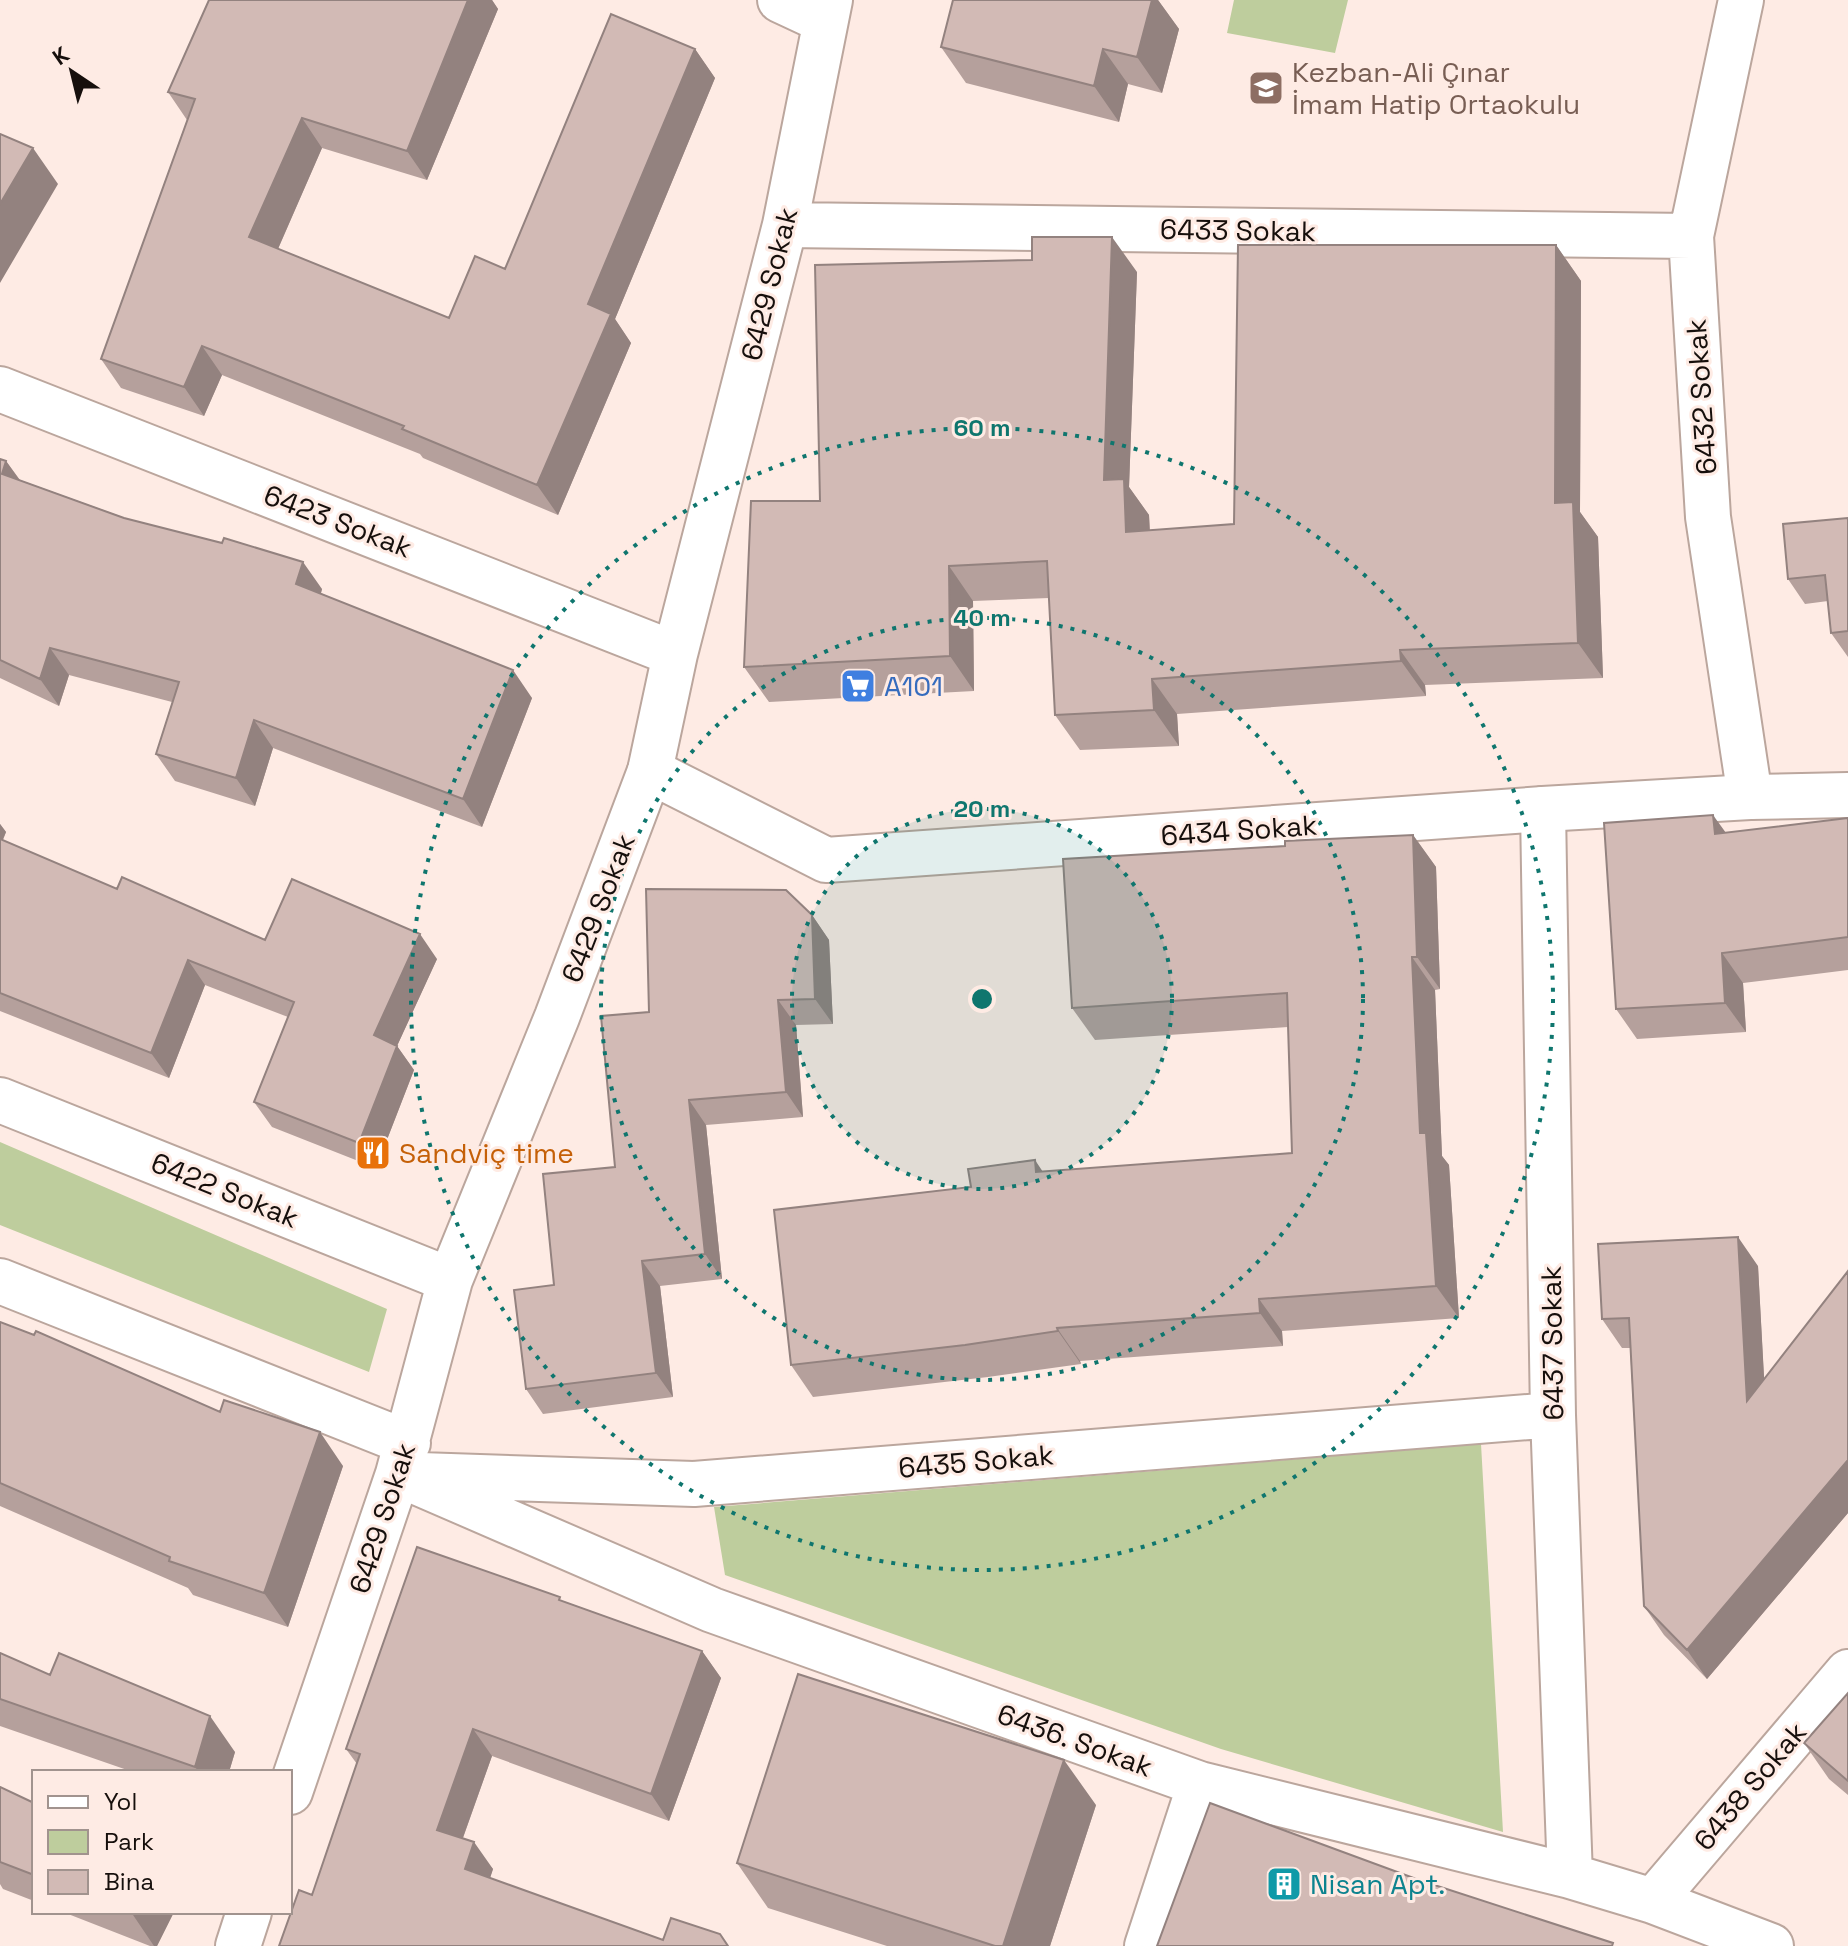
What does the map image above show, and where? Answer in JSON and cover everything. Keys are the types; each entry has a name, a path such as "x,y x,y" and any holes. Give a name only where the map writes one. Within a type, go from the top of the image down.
{"street":[{"path":"780,0 827,10"},
{"name":"6432 Sokak","path":"1741,0 1691,236 1708,517 1750,797"},
{"name":"6429 Sokak","path":"292,1786 403,1458 450,1280 557,1017 650,771 675,654 785,225 827,10"},
{"name":"6433 Sokak","path":"785,225 1691,236"},
{"name":"6423 Sokak","path":"0,389 675,654"},
{"name":"6434 Sokak","path":"650,771 826,860 1543,809 1750,797 1848,795"},
{"name":"6437 Sokak","path":"1543,809 1553,1415 1570,1876"},
{"name":"6422 Sokak","path":"0,1100 450,1280"},
{"path":"0,1281 403,1458"},
{"name":"6435 Sokak","path":"403,1458 694,1484 1553,1415"},
{"name":"6436. Sokak","path":"403,1458 712,1610 1200,1784 1570,1876 1653,1901 1771,1946"},
{"name":"6438 Sokak","path":"1653,1901 1848,1672"},
{"path":"1147,1946 1200,1784"},
{"path":"238,1946 248,1914"}],"green space":[{"path":"1234,0 1348,0 1335,53 1227,33"},
{"path":"0,1142 387,1309 369,1372 0,1225"},
{"path":"1481,1444 1503,1832 1221,1749 725,1575 714,1507"}],"building":[{"path":"209,0 468,0 407,151 302,118 249,237 449,318 475,256 505,269 611,14 695,49 588,304 611,314 537,485 402,429 404,426 202,346 184,387 101,359 195,99 168,92"},
{"path":"953,0 1152,0 1137,57 1103,49 1094,86 941,47"},
{"path":"0,134 33,148 0,204"},
{"path":"1032,237 1112,237 1104,480 1124,479 1126,532 1234,524 1238,245 1556,245 1555,503 1573,502 1578,643 1400,650 1401,661 1152,679 1154,710 1055,715 1047,561 949,566 950,656 744,667 751,501 820,501 815,265 1032,260"},
{"path":"0,459 6,461 2,474 124,518 222,543 224,538 303,562 296,584 513,670 463,799 254,720 236,778 156,754 179,682 50,648 40,679 0,660"},
{"path":"1848,518 1848,631 1831,633 1825,575 1788,579 1783,524"},
{"path":"1713,815 1715,834 1848,818 1848,937 1722,953 1725,1003 1616,1009 1604,823"},
{"path":"1413,835 1417,957 1412,957 1420,1133 1426,1133 1436,1286 1259,1299 1260,1313 1057,1328 1058,1331 965,1345 791,1365 774,1210 971,1187 968,1169 1035,1160 1036,1172 1292,1153 1287,993 1072,1008 1063,859 1285,846 1285,841"},
{"path":"0,839 117,889 122,877 265,940 292,879 420,934 374,1035 397,1046 359,1143 254,1102 294,1002 188,960 151,1053 0,993"},
{"path":"646,889 786,890 812,915 815,999 778,1000 786,1092 689,1100 705,1254 642,1261 656,1373 526,1389 514,1290 554,1285 543,1174 615,1167 601,1016 649,1012"},
{"path":"1738,1237 1747,1401 1848,1271 1848,1460 1687,1650 1644,1606 1629,1318 1602,1319 1598,1244"},
{"path":"0,1322 34,1335 36,1331 220,1412 224,1400 320,1432 264,1593 169,1561 170,1557 0,1483"},
{"path":"417,1547 702,1651 651,1794 473,1729 437,1830 474,1842 465,1869 663,1940 671,1918 720,1934 728,1946 279,1946 299,1890 312,1895 360,1754 346,1749"},
{"path":"0,1653 50,1675 59,1653 210,1716 195,1767 0,1699"},
{"path":"798,1674 1064,1760 1003,1946 737,1863"},
{"path":"1848,1693 1848,1781 1804,1743"},
{"path":"0,1787 32,1802 32,1874 0,1862"},
{"path":"1210,1803 1419,1880 1613,1943 1612,1946 1157,1946"}],"place":[{"name":"Kezban-Ali Çınar İmam Hatip Ortaokulu","path":"1266,88"},
{"name":"A101","path":"858,686"},
{"name":"Sandviç time","path":"373,1153"},
{"name":"Nisan Apt.","path":"1284,1884"}]}
